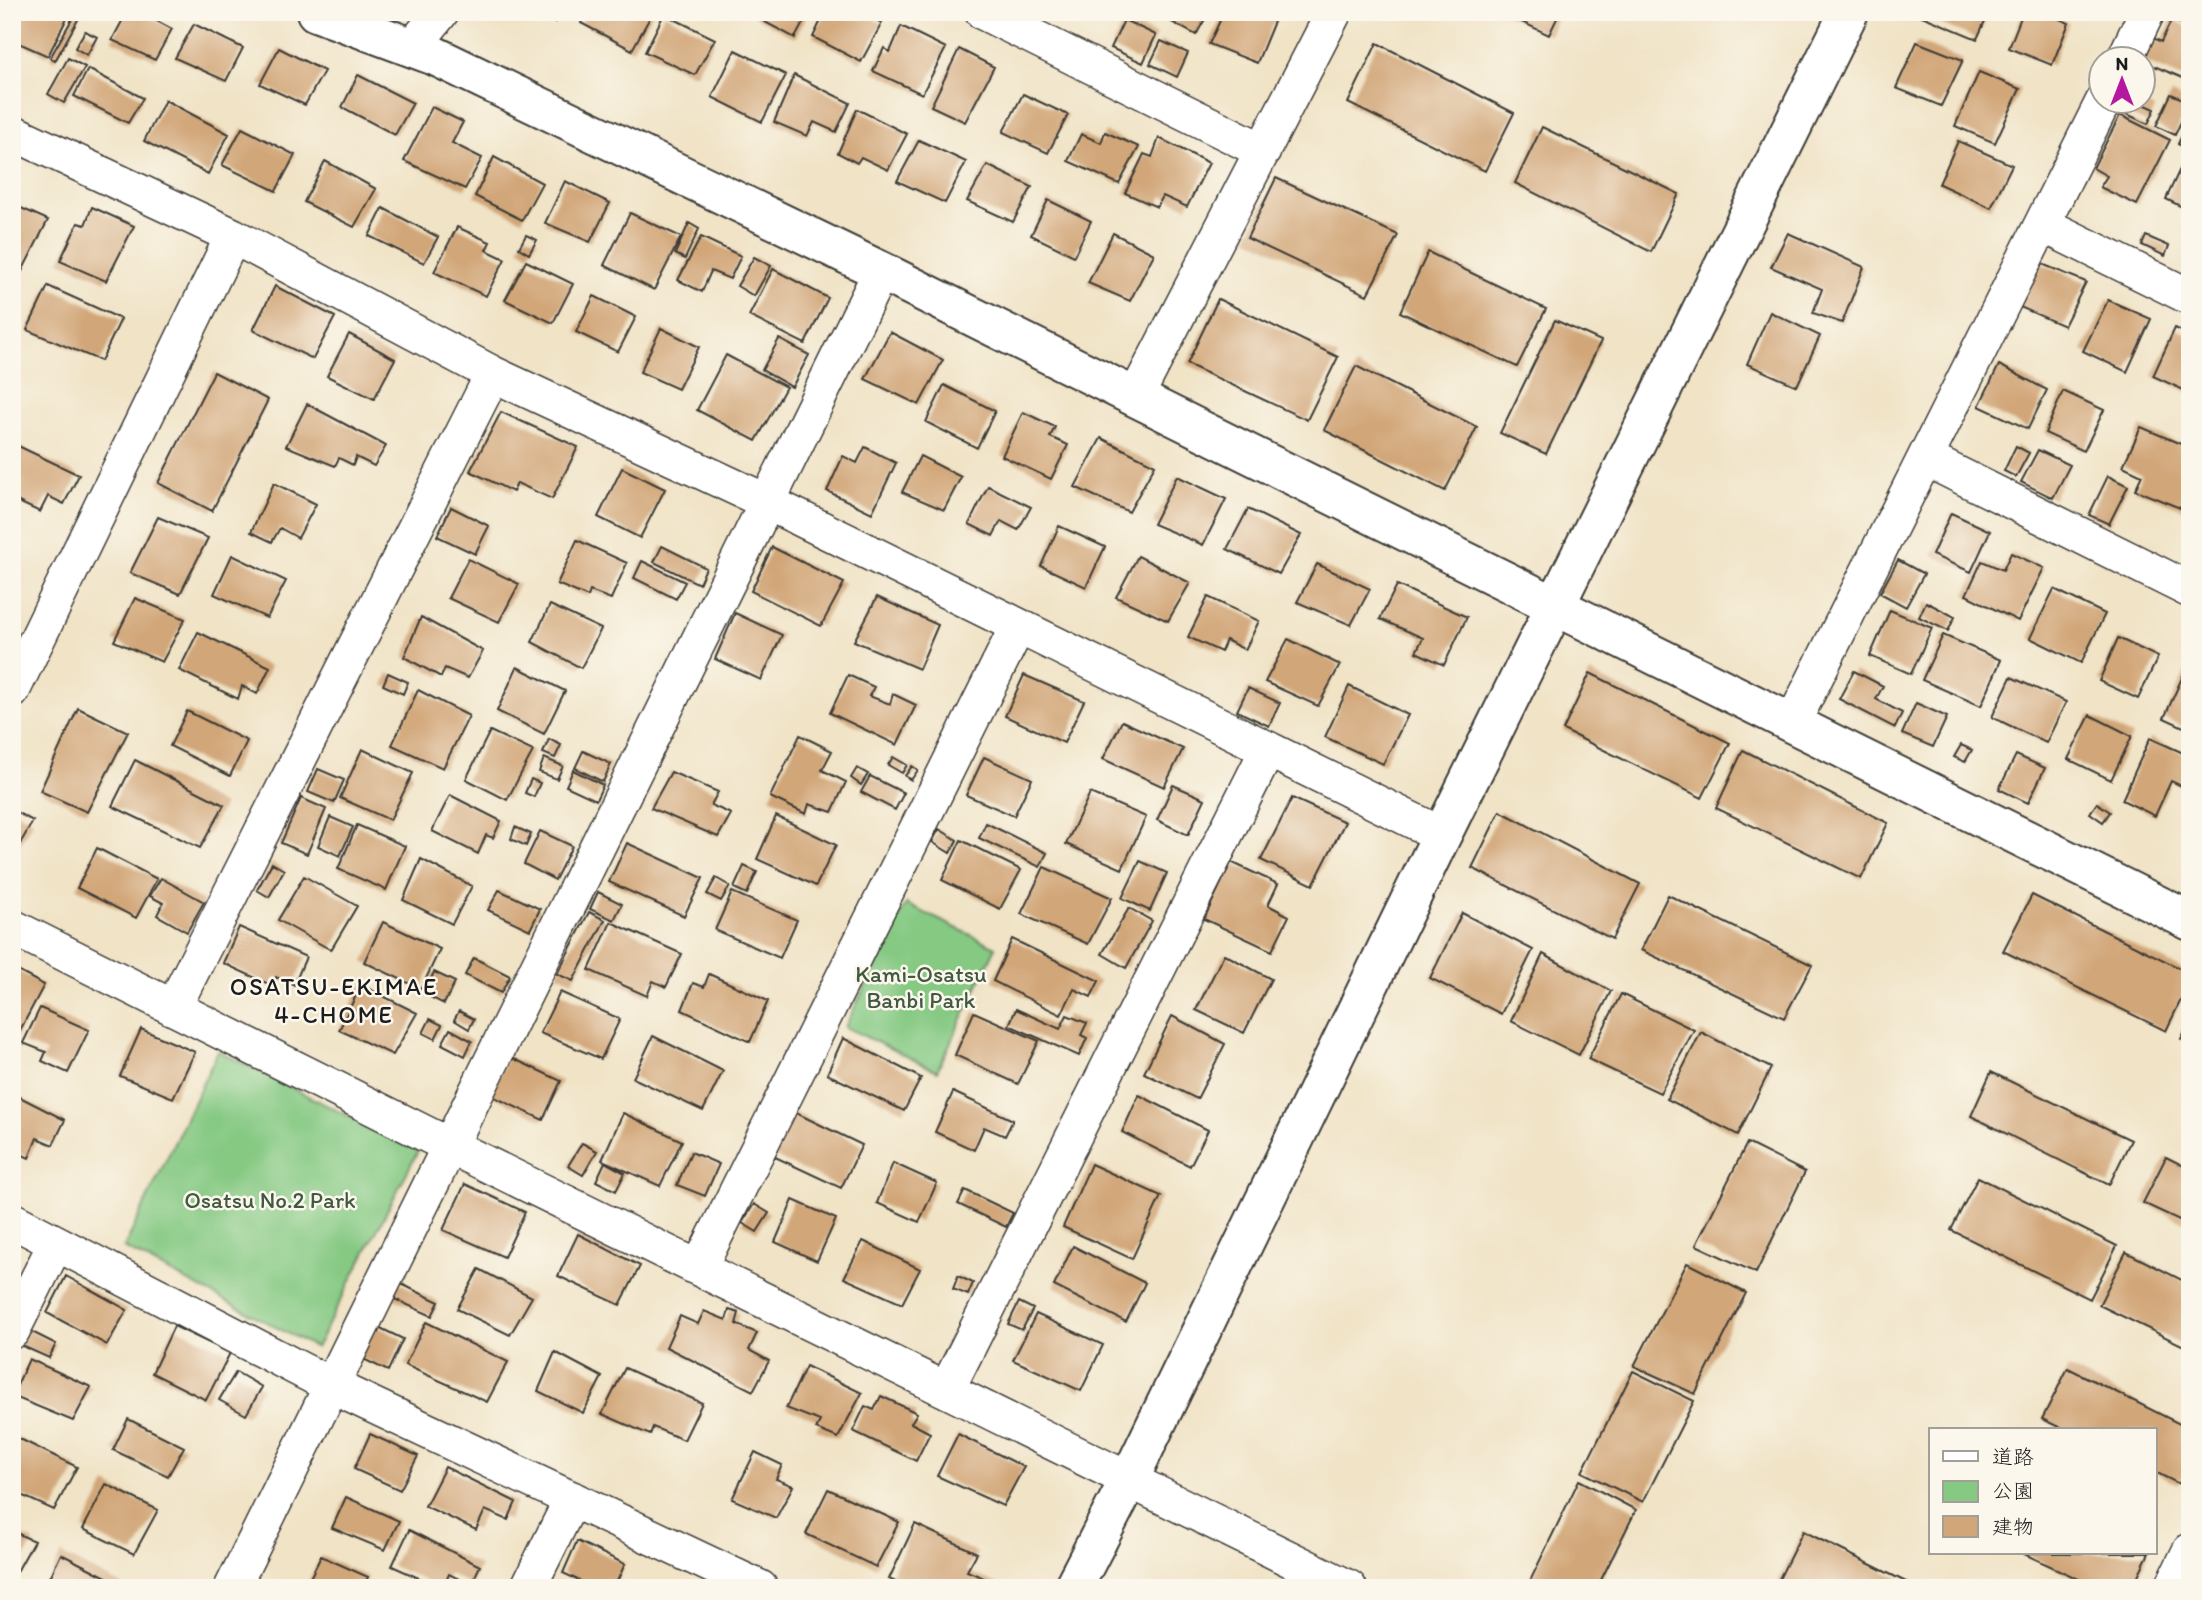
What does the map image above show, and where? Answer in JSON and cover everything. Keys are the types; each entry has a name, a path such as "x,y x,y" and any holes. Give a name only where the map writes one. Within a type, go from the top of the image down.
{"street":[{"path":"316,12 435,56 881,271 2190,921"},
{"path":"412,48 442,12"},
{"path":"983,12 1263,151"},
{"path":"1135,398 1334,12"},
{"path":"1073,1588 1130,1478 1442,835 1849,12"},
{"path":"2131,46 2147,12"},
{"path":"1792,724 2096,116"},
{"path":"12,132 233,236 493,374 767,502 1442,835"},
{"path":"2042,224 2190,297"},
{"path":"12,691 233,236"},
{"path":"232,1588 881,271"},
{"path":"173,1008 493,374"},
{"path":"1925,457 2190,590"},
{"path":"699,1268 1018,626"},
{"path":"947,1389 1268,749"},
{"path":"12,927 450,1146 1349,1588"},
{"path":"12,1220 332,1386 760,1588"},
{"path":"12,1331 56,1243"},
{"path":"528,1588 572,1499"},
{"path":"2172,1588 2190,1551"}],"green space":[{"name":"Kami-Osatsu Banbi Park","path":"906,904 996,947 937,1071 845,1027"},
{"name":"Osatsu No.2 Park","path":"218,1051 418,1151 316,1348 124,1248"}],"building":[{"path":"12,12 70,12 48,56 12,40"},
{"path":"127,12 140,12 172,29 155,60 112,40"},
{"path":"538,12 560,12 555,22"},
{"path":"587,12 653,12 632,50 581,23"},
{"path":"746,12 809,12 795,38"},
{"path":"825,12 862,12 882,23 861,62 813,37"},
{"path":"1153,12 1209,12 1196,35"},
{"path":"1224,12 1259,12 1275,19 1257,63 1209,44"},
{"path":"1501,12 1560,12 1549,35"},
{"path":"1989,12 1977,39 1917,14"},
{"path":"2023,12 2043,12 2069,23 2052,65 2009,48"},
{"path":"75,14 80,16 55,61 50,58"},
{"path":"664,14 715,39 695,75 645,52"},
{"path":"2172,19 2190,28 2190,81 2156,67 2156,46 2146,46 2149,36 2161,42"},
{"path":"1124,20 1156,35 1143,63 1111,48"},
{"path":"194,24 243,48 226,81 175,58"},
{"path":"901,26 946,48 922,94 873,71 884,48 890,52"},
{"path":"85,31 97,37 87,55 75,48"},
{"path":"1161,41 1188,53 1177,77 1150,64"},
{"path":"1917,42 1963,60 1941,106 1896,88"},
{"path":"1377,43 1514,113 1485,171 1348,103"},
{"path":"279,48 324,71 305,105 260,84"},
{"path":"959,49 994,67 965,122 931,106"},
{"path":"735,50 786,75 762,122 712,97"},
{"path":"68,58 85,67 64,103 48,94"},
{"path":"88,69 143,98 128,123 74,96"},
{"path":"1979,72 2020,89 1995,143 1955,126"},
{"path":"358,75 413,103 395,135 342,107"},
{"path":"794,75 850,103 836,132 814,122 807,136 774,122"},
{"path":"1023,94 1068,115 1048,153 1003,132"},
{"path":"2171,94 2190,102 2175,135 2156,126"},
{"path":"165,100 229,134 208,174 144,141"},
{"path":"432,107 463,122 452,143 482,158 465,189 404,161"},
{"path":"857,109 907,134 888,170 861,157 857,163 838,153"},
{"path":"2119,116 2170,140 2137,205 2100,187 2107,176 2093,168"},
{"path":"2131,116 2152,116 2148,124"},
{"path":"2190,118 2190,150 2178,144"},
{"path":"1542,127 1679,194 1651,252 1515,183"},
{"path":"242,128 295,155 276,191 222,165"},
{"path":"1105,132 1139,147 1119,184 1068,161 1081,134 1101,143"},
{"path":"1159,138 1209,163 1187,207 1163,196 1157,207 1125,193 1144,154 1152,157"},
{"path":"919,140 966,162 945,203 897,181"},
{"path":"1958,141 2012,165 1991,208 1939,184"},
{"path":"2187,154 2190,155 2190,211 2166,199"},
{"path":"494,157 542,183 522,220 475,196"},
{"path":"325,161 376,189 354,227 304,202"},
{"path":"987,165 1032,187 1013,222 967,201"},
{"path":"1276,178 1398,235 1367,295 1247,238"},
{"path":"565,181 610,203 590,242 545,223"},
{"path":"1048,200 1091,221 1074,256 1031,235"},
{"path":"12,204 48,220 12,291"},
{"path":"92,207 134,226 106,281 60,261 78,223 85,225"},
{"path":"383,208 438,237 424,263 369,236"},
{"path":"630,213 681,237 654,290 604,265"},
{"path":"689,223 699,229 685,259 675,254"},
{"path":"457,227 490,242 486,250 505,259 486,296 434,272"},
{"path":"1113,233 1154,254 1130,301 1088,283"},
{"path":"1788,233 1864,267 1842,323 1813,313 1822,289 1771,267"},
{"path":"526,235 537,240 529,254 519,248"},
{"path":"2146,236 2169,246 2165,256 2142,245"},
{"path":"701,237 741,256 730,279 711,271 702,292 678,280"},
{"path":"1428,252 1546,309 1517,367 1400,312"},
{"path":"754,257 771,266 754,296 737,286"},
{"path":"526,261 573,284 553,323 505,300"},
{"path":"2042,264 2086,282 2064,326 2020,307"},
{"path":"773,269 828,298 805,344 749,316"},
{"path":"48,286 121,319 101,361 27,330"},
{"path":"275,286 335,317 313,359 253,330"},
{"path":"594,296 636,317 618,352 576,332"},
{"path":"1218,299 1338,357 1307,420 1187,364"},
{"path":"2108,300 2151,319 2127,372 2083,351"},
{"path":"1770,312 1820,336 1797,386 1747,364"},
{"path":"1555,320 1601,341 1546,454 1500,433"},
{"path":"661,328 699,347 678,389 640,372"},
{"path":"2175,328 2190,335 2190,393 2153,376"},
{"path":"890,332 943,360 919,405 865,379"},
{"path":"349,334 395,359 374,399 327,376"},
{"path":"779,339 809,355 792,387 762,370"},
{"path":"726,355 786,387 756,441 697,410"},
{"path":"1999,365 2047,390 2028,429 1979,406"},
{"path":"1356,366 1477,427 1445,491 1324,430"},
{"path":"214,372 268,400 212,511 158,483"},
{"path":"944,385 995,411 977,448 926,422"},
{"path":"2063,391 2104,410 2084,451 2045,433"},
{"path":"307,404 386,446 374,466 356,457 353,465 339,458 335,466 286,446"},
{"path":"501,412 578,447 552,499 517,483 513,492 470,471"},
{"path":"1023,412 1055,427 1050,437 1068,445 1051,479 1002,456"},
{"path":"2141,427 2190,448 2190,512 2135,490 2142,475 2123,466"},
{"path":"1101,438 1155,465 1129,512 1075,487"},
{"path":"12,443 79,475 64,504 48,496 40,512 12,499"},
{"path":"2016,446 2029,453 2016,477 2004,471"},
{"path":"865,447 896,463 872,513 827,491 843,456 857,463"},
{"path":"2038,450 2070,465 2053,498 2021,482"},
{"path":"920,456 961,477 944,510 902,492"},
{"path":"622,468 665,489 640,538 598,517"},
{"path":"1177,476 1226,499 1203,545 1153,524"},
{"path":"2108,476 2128,486 2109,524 2089,515"},
{"path":"274,483 316,504 298,538 280,528 272,542 251,532"},
{"path":"988,486 1031,507 1018,530 1001,521 993,536 969,524"},
{"path":"451,507 489,526 475,554 437,536"},
{"path":"1248,509 1301,535 1279,574 1227,549"},
{"path":"1951,513 1990,531 1971,572 1932,555"},
{"path":"158,517 208,538 180,594 130,573"},
{"path":"1059,526 1105,547 1086,587 1041,566"},
{"path":"577,540 627,563 611,599 590,591 588,597 557,584"},
{"path":"662,546 706,568 699,584 654,562"},
{"path":"772,547 844,583 821,626 751,591"},
{"path":"2011,553 2044,568 2018,621 1966,595 1982,561 2003,570"},
{"path":"232,555 286,581 267,618 214,594"},
{"path":"1138,556 1190,583 1168,621 1116,597"},
{"path":"468,559 519,584 499,622 448,598"},
{"path":"1898,560 1924,574 1906,607 1880,593"},
{"path":"642,561 685,582 676,599 634,578"},
{"path":"1317,564 1370,589 1351,625 1297,602"},
{"path":"1397,585 1467,617 1444,665 1416,652 1423,638 1380,619"},
{"path":"2054,589 2105,614 2081,663 2030,638"},
{"path":"877,597 938,625 919,669 854,641"},
{"path":"1208,597 1259,621 1245,650 1226,640 1221,652 1188,637"},
{"path":"135,598 185,619 162,662 114,641"},
{"path":"1926,602 1955,617 1948,631 1919,617"},
{"path":"550,605 601,629 581,668 532,642"},
{"path":"1890,610 1932,628 1911,674 1870,656"},
{"path":"735,613 782,635 761,680 715,659"},
{"path":"421,617 483,651 468,678 445,668 441,677 404,657"},
{"path":"198,632 270,667 257,694 242,686 238,699 179,670"},
{"path":"1943,635 2001,660 1981,706 1922,680"},
{"path":"2118,638 2158,657 2138,699 2099,681"},
{"path":"1288,639 1340,665 1318,706 1265,682"},
{"path":"2190,660 2190,730 2164,718"},
{"path":"517,667 565,691 544,734 497,711"},
{"path":"1854,671 1883,686 1876,699 1902,713 1895,728 1839,699"},
{"path":"388,673 408,682 403,694 383,685"},
{"path":"1590,673 1730,743 1702,798 1563,730"},
{"path":"848,675 874,687 869,696 890,704 893,694 916,705 897,745 830,713"},
{"path":"1024,675 1084,701 1064,743 1005,716"},
{"path":"2011,677 2066,702 2046,743 1992,717"},
{"path":"1349,686 1408,715 1383,764 1325,737"},
{"path":"1248,688 1280,703 1269,726 1237,711"},
{"path":"418,690 469,716 443,768 392,745"},
{"path":"1916,703 1947,717 1933,747 1902,734"},
{"path":"78,708 128,732 87,812 40,791"},
{"path":"187,711 247,741 230,776 170,746"},
{"path":"2090,715 2132,736 2111,780 2068,759"},
{"path":"1122,721 1183,749 1164,787 1103,759"},
{"path":"490,731 533,751 507,800 466,779"},
{"path":"800,735 832,751 822,770 846,782 832,812 809,804 806,814 770,797"},
{"path":"2150,738 2190,756 2190,790 2171,781 2155,816 2122,800"},
{"path":"549,739 561,745 555,758 543,753"},
{"path":"1961,745 1972,750 1965,762 1954,757"},
{"path":"362,749 413,773 390,820 340,798"},
{"path":"1743,750 1888,823 1861,879 1716,808"},
{"path":"583,751 611,764 603,782 575,768"},
{"path":"2016,755 2045,768 2028,803 1999,789"},
{"path":"893,757 907,765 902,773 888,765"},
{"path":"984,757 1032,779 1014,816 966,795"},
{"path":"544,758 563,766 557,779 539,772"},
{"path":"135,760 224,805 200,848 112,806"},
{"path":"912,766 918,770 911,780 905,776"},
{"path":"857,768 868,774 861,785 851,778"},
{"path":"318,769 344,780 334,803 308,792"},
{"path":"573,770 603,785 596,800 566,786"},
{"path":"671,772 718,792 711,805 731,814 718,837 651,808"},
{"path":"870,776 904,793 895,810 861,792"},
{"path":"531,779 540,783 534,797 525,793"},
{"path":"1173,785 1205,799 1188,835 1157,820"},
{"path":"1090,793 1146,817 1122,869 1066,844"},
{"path":"450,795 501,821 493,838 486,835 478,854 432,831"},
{"path":"301,798 326,809 307,854 281,843"},
{"path":"1292,798 1345,822 1313,885 1261,860"},
{"path":"2097,803 2110,812 2103,822 2090,813"},
{"path":"12,810 33,821 12,858"},
{"path":"1500,811 1640,884 1612,939 1472,868"},
{"path":"776,816 836,845 816,886 757,859"},
{"path":"330,817 353,827 340,856 318,846"},
{"path":"986,823 1047,853 1040,867 979,838"},
{"path":"357,825 405,846 386,890 338,869"},
{"path":"515,827 531,834 526,846 511,839"},
{"path":"939,829 957,840 950,853 932,842"},
{"path":"540,831 572,846 555,880 524,864"},
{"path":"961,840 1021,870 1000,909 942,880"},
{"path":"627,843 703,878 684,916 609,882"},
{"path":"97,848 157,879 136,918 77,888"},
{"path":"421,859 472,886 452,924 403,900"},
{"path":"1140,861 1167,873 1150,911 1122,898"},
{"path":"1231,862 1278,884 1268,905 1289,916 1272,951 1204,919"},
{"path":"272,863 284,870 269,897 257,890"},
{"path":"744,866 757,872 747,894 734,888"},
{"path":"1044,867 1112,898 1088,944 1021,914"},
{"path":"304,876 357,906 331,950 278,920"},
{"path":"161,878 204,902 187,932 157,915 163,903 150,896"},
{"path":"716,878 730,886 721,901 707,894"},
{"path":"499,890 540,909 530,930 488,910"},
{"path":"598,892 622,904 614,920 590,909"},
{"path":"732,892 797,920 780,958 715,930"},
{"path":"1668,895 1812,965 1784,1018 1641,950"},
{"path":"2032,895 2190,973 2190,981 2166,1031 2003,951"},
{"path":"1129,908 1152,921 1126,968 1102,954"},
{"path":"589,912 605,920 573,981 557,974"},
{"path":"1462,913 1533,950 1501,1014 1430,978"},
{"path":"383,922 440,949 421,989 364,962"},
{"path":"611,922 682,954 666,987 653,981 647,996 589,970"},
{"path":"239,927 306,957 294,985 276,977 273,986 223,963"},
{"path":"1012,939 1099,981 1091,997 1074,989 1061,1015 993,981"},
{"path":"1224,954 1271,979 1244,1033 1196,1010"},
{"path":"1543,954 1611,991 1579,1055 1511,1021"},
{"path":"474,958 510,976 501,993 465,975"},
{"path":"12,968 44,985 16,1038 12,1036"},
{"path":"434,972 455,982 444,1004 424,994"},
{"path":"709,974 768,1001 750,1042 682,1010 693,983 704,987"},
{"path":"361,985 417,1013 393,1055 339,1030"},
{"path":"560,992 620,1019 601,1059 540,1033"},
{"path":"1621,994 1694,1030 1660,1093 1588,1059"},
{"path":"40,1008 89,1030 68,1073 42,1061 46,1052 23,1043"},
{"path":"1016,1009 1060,1029 1067,1015 1087,1023 1081,1035 1087,1038 1079,1056 1009,1025"},
{"path":"459,1011 474,1019 469,1029 454,1020"},
{"path":"974,1012 1039,1041 1018,1084 955,1055"},
{"path":"1172,1016 1225,1044 1197,1099 1144,1073"},
{"path":"430,1019 442,1025 435,1039 423,1033"},
{"path":"2190,1021 2190,1043 2181,1039"},
{"path":"141,1029 195,1052 173,1098 120,1076"},
{"path":"450,1029 472,1041 465,1056 442,1044"},
{"path":"1701,1032 1771,1068 1738,1135 1667,1099"},
{"path":"653,1036 723,1071 703,1111 633,1078"},
{"path":"843,1038 921,1078 904,1111 827,1074"},
{"path":"508,1056 561,1081 543,1120 490,1095"},
{"path":"1991,1072 2131,1140 2109,1185 1971,1116"},
{"path":"953,1092 1013,1120 1005,1136 984,1127 974,1150 935,1132"},
{"path":"12,1093 65,1120 53,1145 37,1138 29,1158 12,1150"},
{"path":"1139,1095 1208,1130 1190,1166 1122,1132"},
{"path":"794,1112 862,1145 841,1188 773,1156"},
{"path":"623,1113 682,1141 660,1186 602,1160"},
{"path":"582,1143 597,1151 583,1175 568,1166"},
{"path":"1747,1143 1805,1172 1756,1273 1696,1245"},
{"path":"691,1152 719,1164 705,1196 677,1185"},
{"path":"2166,1157 2190,1169 2190,1225 2143,1203"},
{"path":"605,1162 625,1173 616,1191 596,1181"},
{"path":"893,1163 937,1183 919,1222 877,1203"},
{"path":"1091,1164 1161,1196 1132,1259 1063,1227"},
{"path":"1978,1177 2117,1246 2090,1299 1951,1230"},
{"path":"465,1184 525,1212 504,1257 443,1230"},
{"path":"965,1190 1013,1213 1006,1227 958,1204"},
{"path":"793,1200 836,1219 817,1261 775,1242"},
{"path":"754,1204 769,1213 757,1232 742,1223"},
{"path":"578,1234 640,1266 620,1305 558,1276"},
{"path":"863,1241 920,1269 902,1304 844,1278"},
{"path":"1073,1246 1145,1283 1126,1322 1054,1286"},
{"path":"2126,1252 2190,1284 2190,1349 2099,1305"},
{"path":"1687,1263 1746,1293 1695,1394 1634,1366"},
{"path":"479,1269 532,1297 510,1335 457,1309"},
{"path":"66,1276 127,1310 107,1345 47,1313"},
{"path":"958,1276 973,1283 968,1295 953,1289"},
{"path":"397,1282 439,1302 432,1316 390,1297"},
{"path":"1019,1302 1033,1309 1022,1330 1008,1324"},
{"path":"729,1310 739,1313 736,1324 757,1333 749,1350 769,1361 753,1391 666,1347 680,1316 698,1324 704,1311 726,1320"},
{"path":"1036,1314 1103,1345 1081,1391 1013,1360"},
{"path":"368,1322 403,1339 388,1371 353,1354"},
{"path":"426,1322 508,1362 487,1402 405,1365"},
{"path":"174,1326 230,1353 206,1400 152,1373"},
{"path":"28,1330 56,1344 49,1358 20,1345"},
{"path":"555,1352 602,1377 583,1413 538,1391"},
{"path":"29,1359 91,1387 73,1421 12,1396"},
{"path":"806,1366 862,1393 838,1438 816,1429 820,1421 786,1408"},
{"path":"625,1368 702,1403 684,1440 653,1427 650,1435 602,1414"},
{"path":"2068,1368 2190,1429 2190,1462 2179,1484 2156,1472 2156,1428 2061,1428 2042,1419"},
{"path":"1633,1371 1694,1401 1643,1502 1582,1472"},
{"path":"236,1372 262,1387 246,1415 219,1400"},
{"path":"881,1396 917,1413 911,1423 930,1433 916,1461 853,1431 865,1406 874,1410"},
{"path":"128,1419 184,1447 168,1476 113,1450"},
{"path":"370,1434 418,1456 400,1490 354,1469"},
{"path":"958,1434 1024,1467 1003,1506 937,1476"},
{"path":"12,1435 77,1467 54,1510 12,1491"},
{"path":"755,1452 782,1465 776,1479 793,1486 776,1518 732,1499"},
{"path":"445,1467 516,1502 508,1520 485,1510 476,1530 425,1506"},
{"path":"1579,1480 1636,1510 1597,1588 1533,1588 1528,1585"},
{"path":"106,1484 158,1510 134,1554 83,1529"},
{"path":"828,1489 899,1522 876,1567 806,1534"},
{"path":"346,1497 399,1521 385,1550 332,1528"},
{"path":"915,1524 977,1553 967,1571 998,1584 996,1588 908,1588 889,1579"},
{"path":"409,1530 480,1566 471,1585 449,1574 441,1588 392,1566"},
{"path":"12,1531 34,1541 15,1575 12,1574"},
{"path":"1803,1531 1918,1588 1791,1588 1778,1581"},
{"path":"577,1541 625,1564 614,1588 595,1588 563,1573"},
{"path":"61,1554 122,1585 120,1588 45,1588"},
{"path":"2024,1554 2149,1554 2132,1588 2098,1588"},
{"path":"321,1556 368,1577 363,1588 305,1588"}],"district":[{"name":"OSATSU-EKIMAE 4-CHOME","path":"334,1001"}]}
